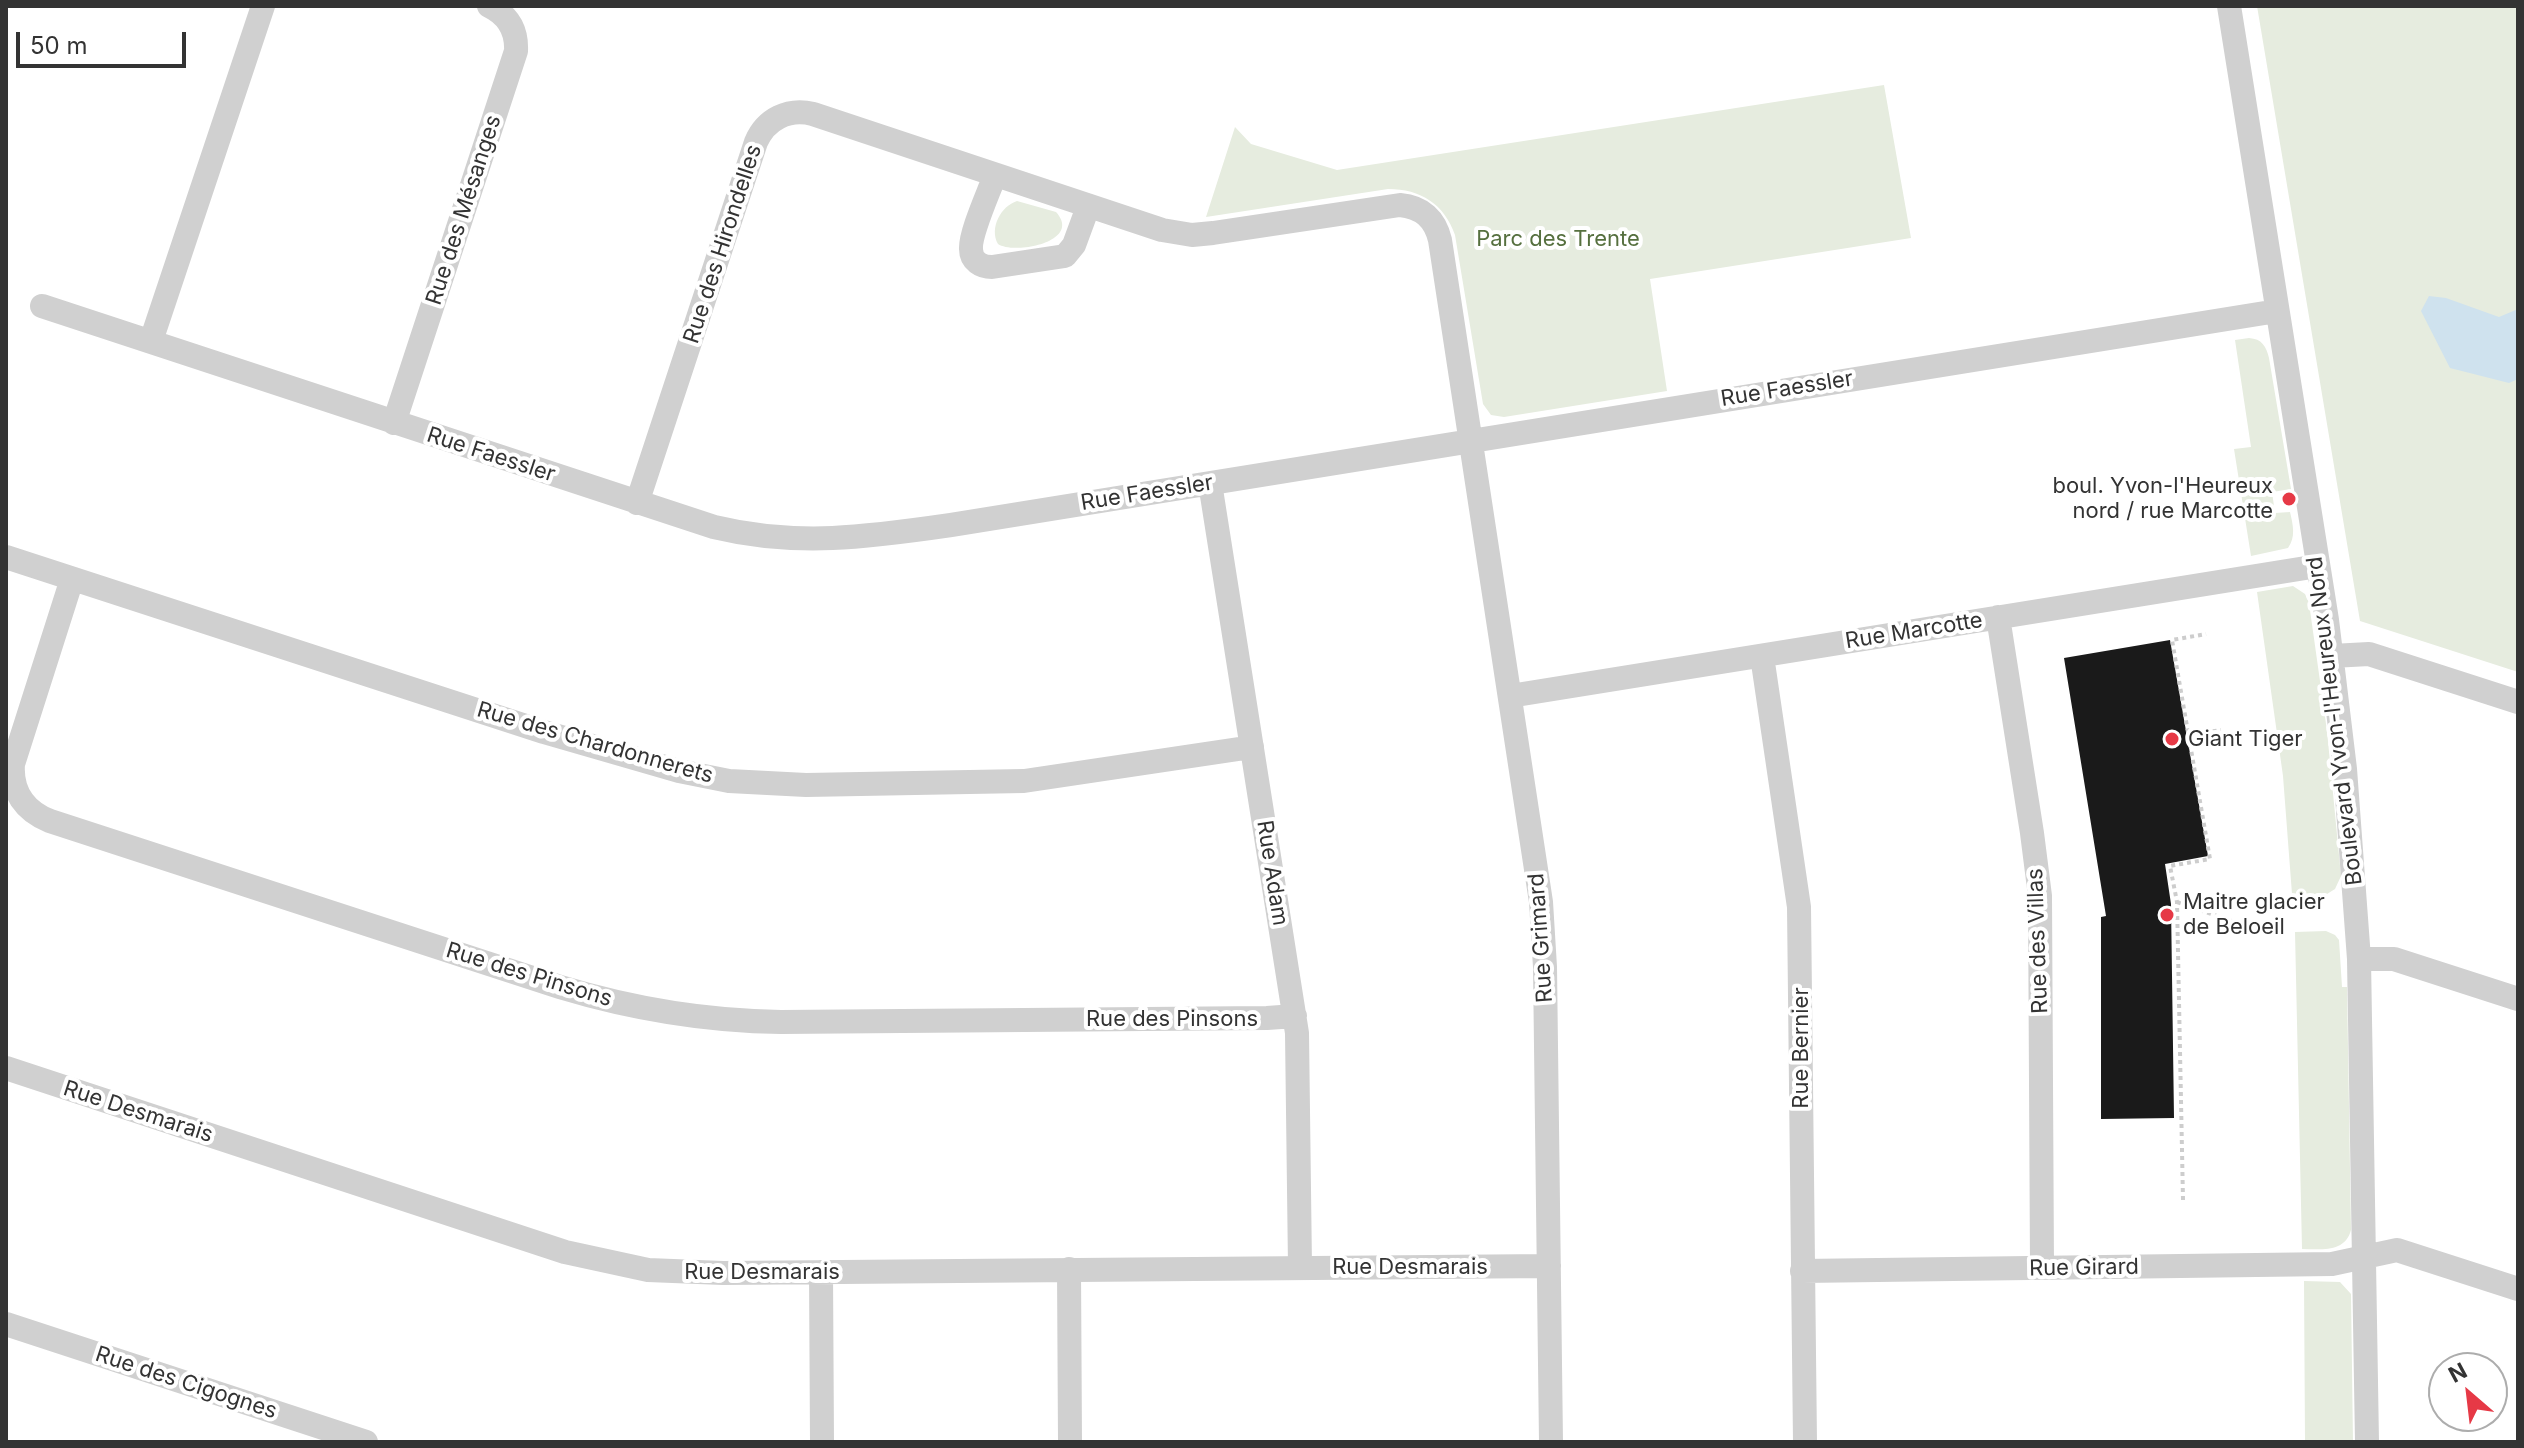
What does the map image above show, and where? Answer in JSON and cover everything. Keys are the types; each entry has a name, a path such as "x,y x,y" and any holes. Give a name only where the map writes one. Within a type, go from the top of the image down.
{"street":[{"path":"151,341 263,6"},
{"name":"Rue des Mésanges","path":"394,423 516,51 516,37 510,23 501,12 489,6"},
{"name":"Boulevard Yvon-l'Heureux Nord","path":"2229,6 2332,656 2345,769 2359,959 2367,1442"},
{"name":"Rue des Hirondelles","path":"637,503 756,142 769,123 790,112 813,114 1088,207 1162,230 1192,235 1386,206 1408,205 1421,211 1436,226 1440,240 1470,440"},
{"path":"995,175 971,247 975,260 983,266 996,267 1065,256 1074,245 1088,207"},
{"name":"Rue Faessler","path":"42,306 637,503 736,532 786,539 837,540 922,529 2277,311"},
{"name":"Rue Grimard","path":"1470,440 1543,921 1551,1442"},
{"name":"Rue Adam","path":"1210,483 1295,1016 1299,1063 1300,1267"},
{"name":"Rue des Chardonnerets","path":"6,557 544,732 679,771 729,781 806,785 1024,781 1252,747"},
{"name":"Rue Marcotte","path":"1510,696 2318,566"},
{"name":"Rue des Pinsons","path":"72,579 13,764 13,780 23,802 34,813 50,821 575,991 663,1013 710,1019 781,1022 1295,1016"},
{"name":"Rue des Villas","path":"1998,617 2040,896 2042,1268"},
{"path":"2332,656 2369,654 2518,702"},
{"name":"Rue Bernier","path":"1762,656 1799,907 1805,1442"},
{"path":"2359,959 2394,959 2518,999"},
{"name":"Rue Desmarais","path":"6,1068 581,1257 669,1272 1549,1266"},
{"name":"Rue Girard","path":"1802,1271 2332,1264 2397,1250 2518,1289"},
{"path":"1069,1269 1070,1442"},
{"path":"821,1272 822,1442"},
{"name":"Rue des Cigognes","path":"6,1324 366,1442"}],"path":[{"path":"2183,1200 2174,914 2177,902 2170,883 2170,866 2210,859 2172,640 2206,634"},
{"path":"2188,735 2221,730"},
{"path":"2177,902 2257,930"}],"green space":[{"path":"2257,6 2518,6 2518,672 2360,621"},
{"name":"Parc des Trente","path":"1884,85 1911,238 1650,279 1667,391 1504,417 1491,415 1483,404 1455,235 1445,215 1421,195 1388,189 1206,217 1235,127 1251,144 1337,170"},
{"path":"1017,201 1056,212 1062,222 1061,231 1054,238 1031,247 998,244 995,231 998,218"},
{"path":"2249,338 2263,344 2269,358 2291,489 2272,492 2275,513 2290,512 2293,531 2288,548 2251,556 2234,449 2251,447 2235,340"},
{"path":"2293,586 2305,594 2309,603 2327,731 2341,876 2335,889 2327,894 2292,894 2283,776 2257,592"},
{"path":"2326,931 2339,940 2342,987 2347,987 2351,1230 2338,1246 2302,1249 2295,932"},
{"path":"2304,1281 2340,1282 2351,1294 2353,1442 2305,1442"}],"water":[{"path":"2429,296 2446,298 2499,317 2518,309 2518,379 2509,383 2450,368 2421,311"}],"building":[{"path":"2170,640 2208,856 2165,864 2171,904 2174,1118 2101,1119 2101,917 2106,916 2064,658"}],"place":[{"name":"boul. Yvon-l'Heureux nord / rue Marcotte","path":"2289,499"},
{"name":"Giant Tiger","path":"2172,739"},
{"name":"Maitre glacier de Beloeil","path":"2167,915"}]}
